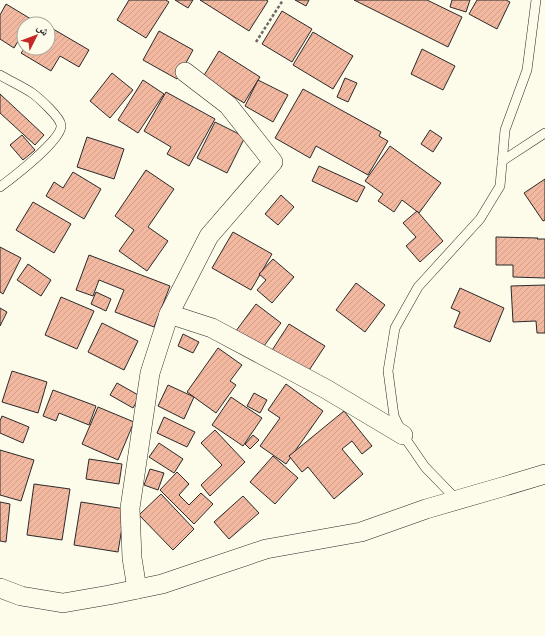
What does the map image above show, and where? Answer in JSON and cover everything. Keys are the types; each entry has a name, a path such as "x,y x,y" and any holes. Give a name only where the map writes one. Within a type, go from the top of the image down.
{"street":[{"path":"137,589 132,558 130,508 150,373 169,314 209,236 273,162 228,105 185,72"},
{"path":"169,314 212,328 326,389 403,435"},
{"path":"0,588 21,596 63,603 110,595 162,584 266,549 361,532 426,509 545,474"}],"lane":[{"path":"457,500 425,467 403,435 394,416 388,371 395,328 418,287 480,219 500,186 505,130 527,70 536,0"},
{"path":"0,75 32,93 56,115 61,126 60,131 43,152 0,188"},
{"path":"502,161 545,133"}],"path":[{"path":"256,42 284,0"}],"building":[{"path":"129,0 166,0 169,2 146,38 117,20"},
{"path":"175,0 193,0 188,8"},
{"path":"200,0 266,0 268,1 249,31"},
{"path":"295,0 309,0 306,6"},
{"path":"354,0 427,0 462,17 448,47"},
{"path":"452,0 470,0 466,12 450,7"},
{"path":"477,0 506,0 510,2 497,29 469,14"},
{"path":"6,4 26,16 16,16 16,45 14,48 0,39 0,15"},
{"path":"282,11 312,29 292,62 262,44"},
{"path":"56,31 89,50 79,67 60,56 51,71 26,56 56,56"},
{"path":"159,31 193,50 177,79 143,60"},
{"path":"313,32 353,56 333,89 293,65"},
{"path":"422,49 455,66 443,90 411,74"},
{"path":"219,51 260,77 244,103 203,77"},
{"path":"112,73 133,90 110,118 90,101"},
{"path":"345,78 357,83 348,102 337,97"},
{"path":"143,80 164,94 138,133 118,120"},
{"path":"258,80 288,95 273,122 245,106"},
{"path":"303,89 381,132 379,136 388,141 368,175 316,146 310,158 275,138"},
{"path":"166,92 215,119 189,166 167,154 171,147 144,131"},
{"path":"0,94 44,135 35,145 0,113"},
{"path":"215,122 245,137 227,173 197,158"},
{"path":"430,130 442,138 433,152 421,144"},
{"path":"22,135 35,150 23,160 10,145"},
{"path":"87,137 124,149 114,179 77,167"},
{"path":"390,146 441,183 419,213 402,200 394,212 378,201 383,194 365,181"},
{"path":"319,166 365,187 357,202 312,181"},
{"path":"146,170 174,189 148,227 168,241 147,271 119,251 134,230 115,216"},
{"path":"73,172 101,189 84,219 46,196 54,182 63,188"},
{"path":"545,179 545,220 543,221 524,193"},
{"path":"281,195 294,207 278,225 265,214"},
{"path":"33,202 71,224 54,253 16,230"},
{"path":"417,211 443,241 420,262 406,246 416,237 403,223"},
{"path":"233,232 272,254 251,290 212,268"},
{"path":"496,237 545,239 545,278 513,277 513,265 496,265"},
{"path":"0,247 21,258 3,294 0,292"},
{"path":"89,255 170,286 154,327 115,312 124,290 99,280 93,296 76,290"},
{"path":"273,259 294,277 272,303 257,290 266,280 259,274"},
{"path":"28,264 51,280 41,296 17,280"},
{"path":"356,283 385,305 365,332 336,310"},
{"path":"545,285 545,333 537,333 536,321 513,322 511,286"},
{"path":"460,288 504,308 490,342 454,327 460,312 451,308"},
{"path":"96,292 111,299 106,311 91,304"},
{"path":"61,297 94,311 77,349 45,335"},
{"path":"256,304 281,323 255,358 230,339"},
{"path":"0,308 7,312 0,326"},
{"path":"102,323 138,341 124,370 88,352"},
{"path":"289,324 325,346 304,378 269,355"},
{"path":"183,334 199,342 193,353 178,346"},
{"path":"218,348 242,365 230,381 236,385 216,413 187,392"},
{"path":"12,371 47,382 38,413 2,402"},
{"path":"117,383 140,396 133,408 110,395"},
{"path":"286,384 323,411 286,464 260,446 280,418 268,410"},
{"path":"168,385 194,397 184,419 158,406"},
{"path":"53,390 96,406 89,425 59,413 56,421 43,416"},
{"path":"254,393 267,400 260,413 247,406"},
{"path":"231,397 262,418 243,446 212,425"},
{"path":"98,407 134,422 118,460 82,444"},
{"path":"344,411 372,446 362,454 352,441 342,449 363,474 334,499 308,467 302,472 289,456"},
{"path":"2,416 29,427 23,443 0,433 0,421"},
{"path":"164,417 195,432 187,447 157,433"},
{"path":"215,430 245,462 210,496 201,485 222,465 201,443"},
{"path":"253,435 259,440 250,449 245,444"},
{"path":"159,443 183,459 174,473 149,457"},
{"path":"0,450 34,460 21,501 0,495"},
{"path":"273,456 298,478 275,504 250,482"},
{"path":"89,459 122,464 119,484 86,479"},
{"path":"150,469 164,473 158,490 144,485"},
{"path":"177,472 189,484 179,495 189,505 201,493 213,504 194,524 160,490"},
{"path":"34,484 70,489 62,540 27,535"},
{"path":"161,494 194,529 173,550 139,515"},
{"path":"243,496 259,513 229,539 214,522"},
{"path":"0,502 10,504 6,542 0,541"},
{"path":"81,502 125,509 118,552 74,545"}]}
